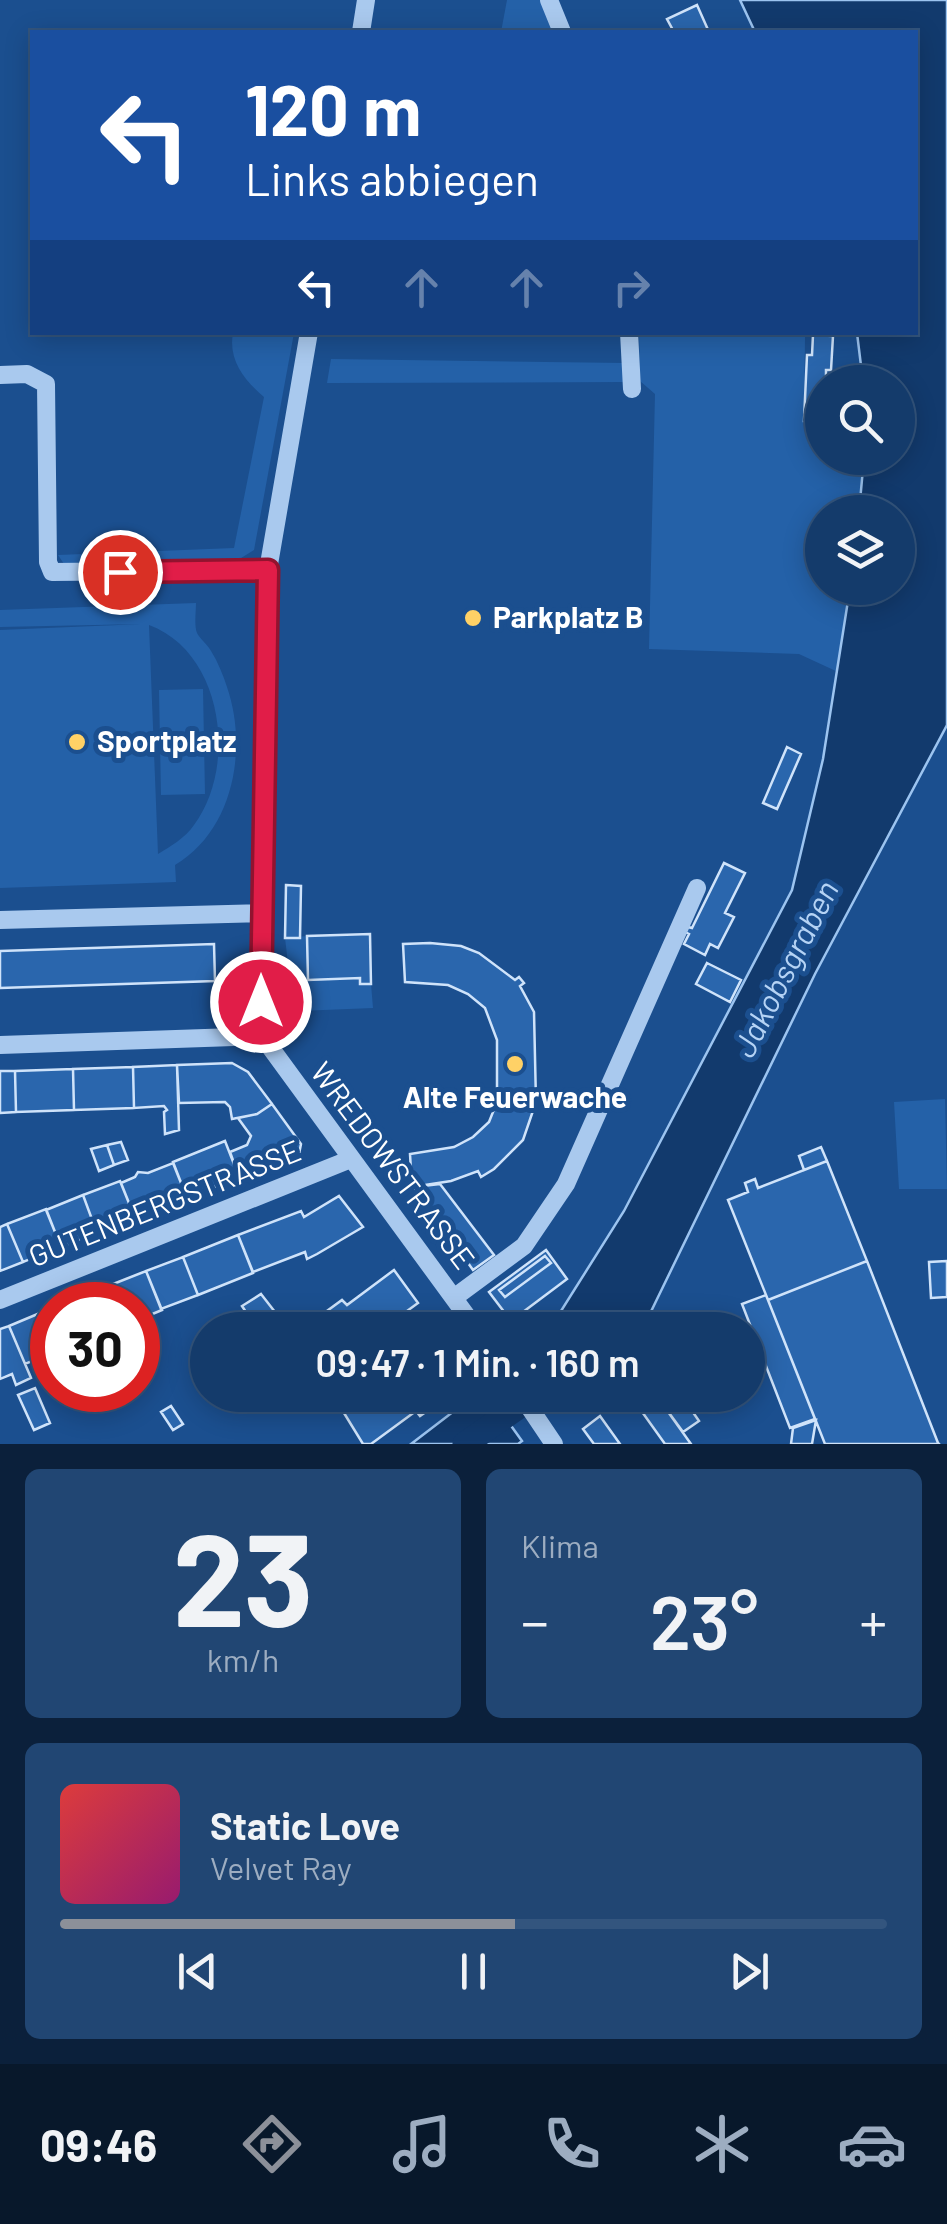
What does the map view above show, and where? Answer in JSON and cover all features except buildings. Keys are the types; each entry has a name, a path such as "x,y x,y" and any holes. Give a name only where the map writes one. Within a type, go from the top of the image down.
{"street":[{"path":"360,30 366,0"},
{"path":"549,0 561,30"},
{"path":"0,1045 262,1036 268,570 308,335"},
{"path":"628,335 632,389"},
{"path":"0,375 26,374 46,384 48,562 52,572 268,570"},
{"path":"455,1297 524,1246 566,1184 696,888"},
{"path":"0,920 261,913"},
{"name":"WREDOWSTRASSE","path":"262,1036 465,1312"},
{"name":"GUTENBERGSTRASSE","path":"0,1300 351,1159"},
{"path":"532,1412 554,1444"}],"shaded area":[{"path":"507,0 542,0 554,30 501,30"},
{"path":"233,335 294,335 254,550 233,563 66,567 58,555 234,548 264,397 239,369"},
{"path":"639,335 805,336 805,475 862,475 861,495 805,495 805,605 848,605 838,672 799,654 649,649 655,394 640,381"},
{"path":"331,359 625,363 626,382 327,383"},
{"name":"Sportplatz","path":"196,603 197,633 218,664 233,711 235,761 223,809 195,850 175,865 176,882 0,888 0,630 142,624 0,627 0,610","holes":["149,625 174,639 193,659 207,685 216,713 219,743 208,801 190,830 158,854"]},
{"path":"203,689 205,794 161,795 159,690"},
{"path":"307,936 309,980 360,978 360,984 371,984 373,1008 299,1011 293,1006 285,938"},
{"path":"945,1099 947,1189 899,1189 894,1102"}],"water":[{"path":"740,0 947,0 947,725 815,974 651,1312 560,1312 624,1211 792,890 823,759 847,605 915,605 915,495 861,495 862,475 915,475 915,365 861,365 857,335 918,335 918,30 754,30"},
{"path":"453,1412 501,1412 522,1441 518,1444 411,1444"}],"waterway":[{"name":"Jakobsgraben","path":"465,1444 511,1412"}],"place":[{"name":"Parkplatz B","path":"473,618"},
{"name":"Sportplatz","path":"77,742"},
{"name":"Alte Feuerwache","path":"515,1064"}],"route":[{"path":"120,572 268,570 261,1002"}]}
